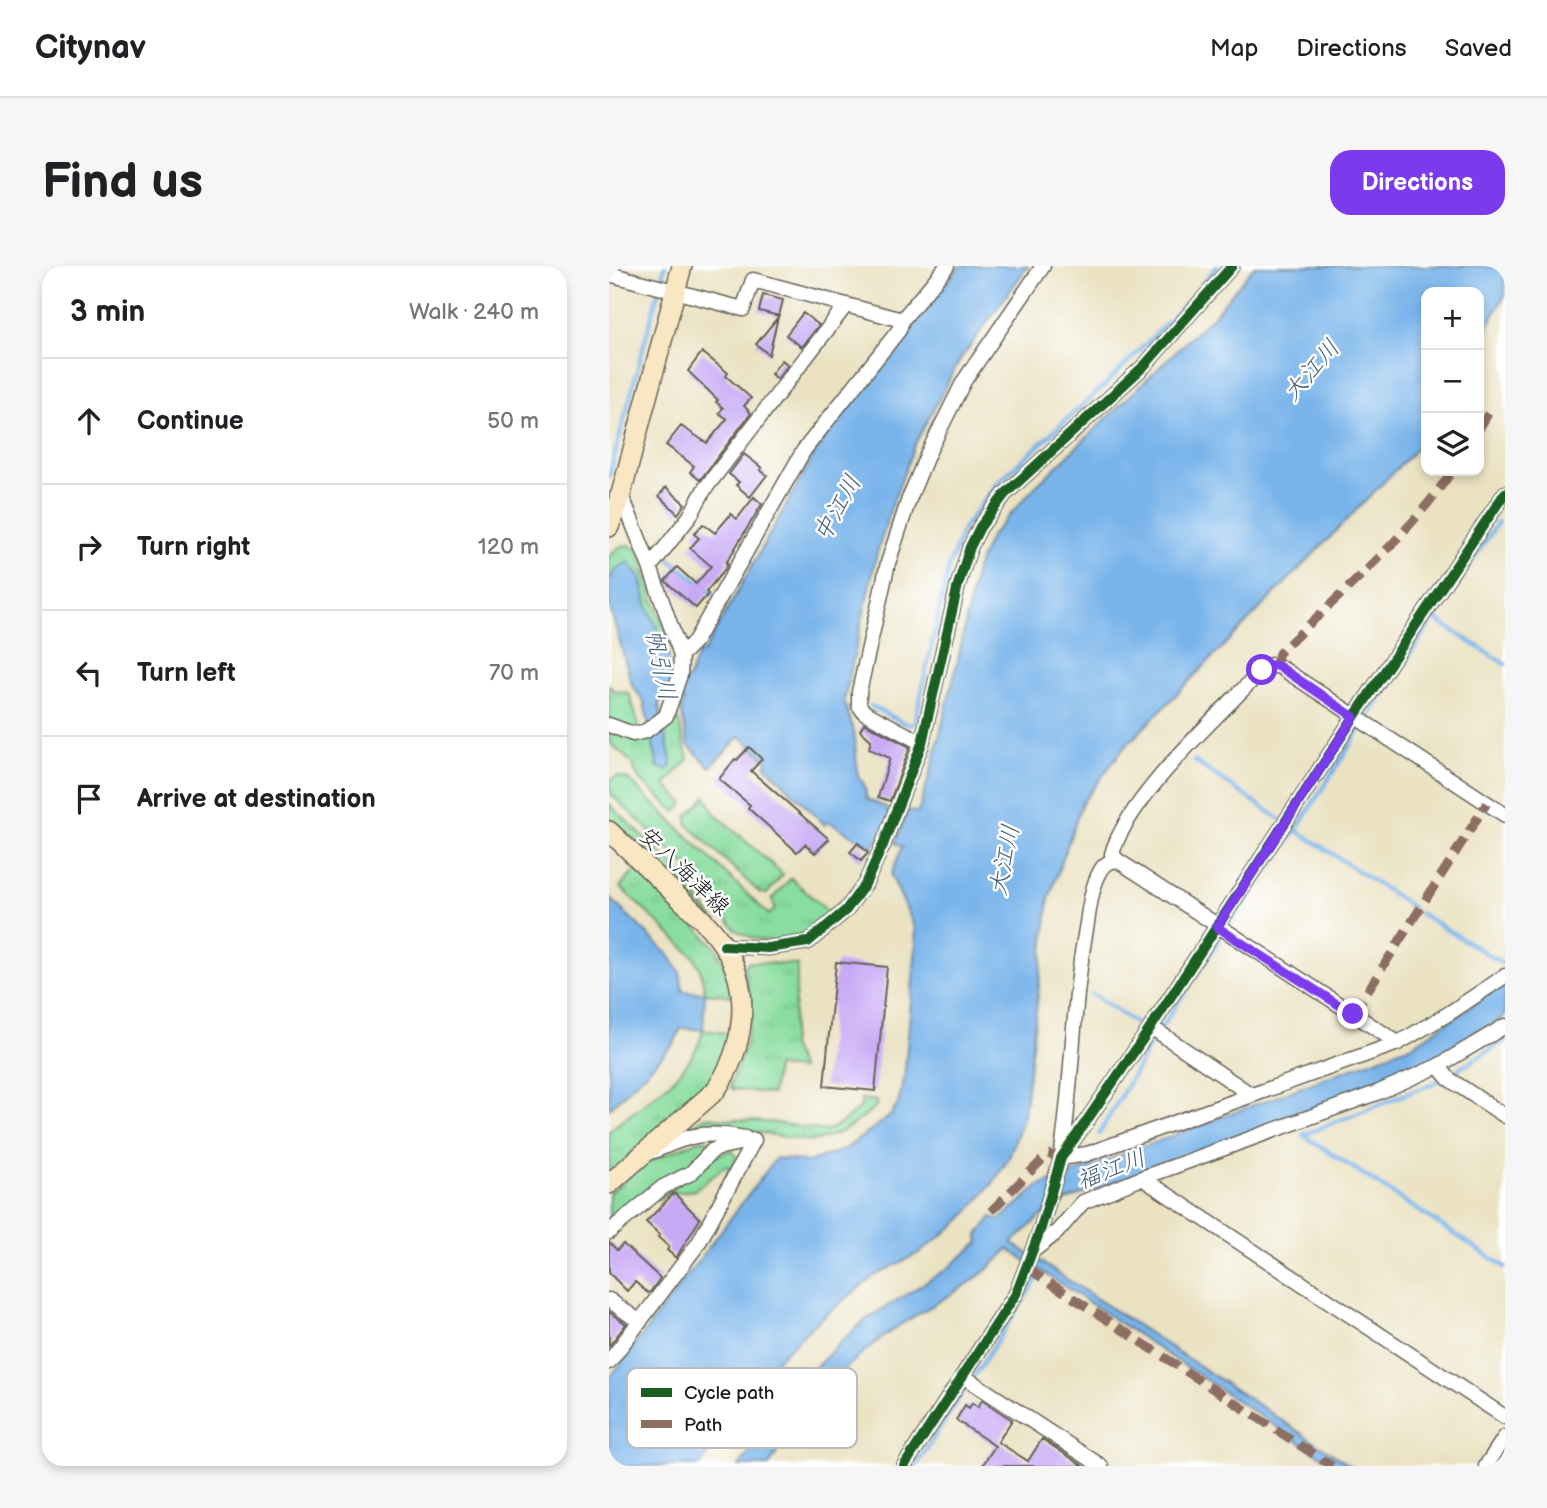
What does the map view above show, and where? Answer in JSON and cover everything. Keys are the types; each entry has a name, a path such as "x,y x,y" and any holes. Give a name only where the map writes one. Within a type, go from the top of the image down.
{"main road":[{"path":"609,527 672,291 682,266"},
{"name":"安八海津線","path":"609,831 697,915 724,946 740,987 742,1005 734,1058 715,1091 609,1184"}],"street":[{"path":"681,655 695,641 804,450 899,330 902,320 947,266"},
{"path":"922,743 864,712 859,705 859,692 888,563 909,499 928,453 964,381 1043,266"},
{"path":"724,946 768,948 808,942 846,910 865,884 883,845 922,743 958,585 970,547 980,527 1006,494 1144,366 1232,266"},
{"path":"609,274 743,309 753,280 902,320"},
{"path":"650,567 690,516 704,490 846,305"},
{"path":"1059,1163 1156,1030 1217,927 1354,717 1500,513 1505,492"},
{"path":"609,725 633,734 646,731 666,716 680,675 681,655 650,567 615,498"},
{"path":"1398,1043 1117,860 1112,854 1116,839 1138,805 1166,770 1262,670 1271,665 1280,667 1505,815"},
{"path":"904,1466 1016,1294 1031,1257 1059,1163 1068,1112 1080,961 1090,904 1100,873 1108,862 1117,860"},
{"path":"1059,1163 1398,1043 1505,976"},
{"path":"1031,1257 1057,1233 1083,1202 1380,1092 1438,1066 1505,1026"},
{"path":"1156,1030 1250,1094"},
{"path":"1438,1066 1449,1079 1505,1116"},
{"path":"642,1156 677,1140 703,1133 754,1140"},
{"path":"609,1232 663,1187 691,1173 712,1151 754,1140"},
{"path":"609,1362 698,1244 754,1140"},
{"path":"1142,1178 1505,1417"},
{"path":"609,1300 640,1322"},
{"path":"963,1376 1101,1466"},
{"path":"1486,1466 1505,1437"}],"green space":[{"path":"630,545 638,550 660,618 669,636 661,638 648,608 641,578 614,571 609,582 609,556 621,546"},
{"path":"609,685 615,691 629,693 639,725 634,730 609,720"},
{"path":"678,719 688,759 665,785 684,803 676,812 638,778 632,763 609,742 609,728 633,739 651,736 658,767 672,765 663,726"},
{"path":"617,776 629,780 769,915 775,909 772,899 791,878 828,912 852,892 854,894 822,925 804,938 768,941 750,937 735,929 689,869 611,794 609,781"},
{"path":"706,796 714,813 783,874 767,894 760,893 687,824 687,817"},
{"path":"609,804 675,867 720,927 684,889 609,820"},
{"path":"638,868 715,946 724,964 733,996 705,993 700,969 694,957 620,887"},
{"path":"749,962 798,965 791,1046 801,1069 776,1067 772,1094 732,1089 730,1085 749,1027 750,999 743,967"},
{"path":"703,1030 733,1034 713,1082 609,1174 609,1131 678,1075 689,1061"},
{"path":"861,1099 877,1101 876,1107 846,1129 820,1140 810,1141 711,1125 683,1132 704,1117 778,1123 826,1131 839,1125 861,1107"},
{"path":"700,1140 729,1141 609,1228 609,1193 647,1162"},
{"path":"732,1150 737,1158 724,1185 729,1167 726,1166 695,1190 673,1193 656,1200 714,1156"}],"water":[{"name":"中江川","path":"960,266 1028,266 959,361 914,446 877,553 844,701 854,733 858,776 864,784 867,799 887,808 887,812 892,814 881,841 876,840 873,848 828,821 825,825 765,765 768,762 740,736 710,767 688,745 681,710 684,700 677,695 682,679 688,680 699,652 703,653 831,425"},
{"name":"大江川","path":"1254,266 1505,266 1505,295 1484,333 1484,287 1421,287 1421,441 1417,448 1124,748 1082,803 1049,898 1024,1115 1009,1158 993,1183 961,1220 921,1252 874,1276 818,1321 771,1368 627,1368 627,1448 713,1448 700,1466 609,1466 609,1379 776,1158 808,1162 845,1149 890,1116 898,1104 904,1080 916,946 915,928 891,875 902,847 895,843 908,810 918,813 933,763 976,569 990,537 1034,488 1215,314"},
{"path":"628,562 641,578 648,608 669,654 669,677 674,678 672,689 665,686 659,705 672,765 666,770 658,767 644,702 632,685 609,604 609,582 614,571"},
{"path":"609,897 668,954 680,972 683,991 705,993 703,1030 681,1028 674,1044 609,1109"},
{"name":"福江川","path":"1505,984 1505,1016 1432,1061 1067,1200 1040,1217 1012,1243 1351,1466 1336,1466 1008,1249 974,1280 888,1333 846,1368 815,1368 865,1320 947,1269 979,1242 978,1235 992,1217 999,1220 1039,1186 1413,1045"},
{"path":"753,1448 780,1448 769,1466 739,1466"}],"building":[{"path":"763,295 783,300 779,316 759,311"},
{"path":"803,313 819,325 802,347 786,335"},
{"path":"778,317 769,355 756,344"},
{"path":"702,352 728,373 726,376 751,398 744,406 751,413 700,480 690,472 694,466 666,445 681,426 707,443 727,419 719,413 723,408 716,402 718,400 688,371"},
{"path":"782,360 788,365 777,379 771,374"},
{"path":"744,454 767,475 750,497 736,485 739,482 729,474"},
{"path":"666,487 685,504 678,514 659,496"},
{"path":"754,497 762,504 725,569 696,608 665,581 677,567 696,584 711,566 690,548 699,538 694,534 703,524 715,533 731,514 737,519"},
{"path":"864,723 910,747 890,801 878,797 890,758 869,749 871,740 860,730"},
{"path":"749,747 762,759 751,771 829,839 815,853 805,844 797,852 748,808 750,805 719,779"},
{"path":"858,843 868,853 861,861 850,852"},
{"path":"836,962 887,967 875,1091 824,1086"},
{"path":"674,1193 700,1219 676,1258 667,1250 669,1247 658,1237 660,1235 646,1222"},
{"path":"609,1242 617,1250 623,1244 660,1278 651,1291 648,1293 635,1282 627,1291 609,1273"},
{"path":"609,1312 626,1324 609,1346"},
{"path":"982,1400 1012,1420 998,1442 1028,1461 1042,1439 1083,1466 982,1466 995,1446 956,1420 965,1405 969,1408 972,1403 978,1407"}],"waterway":[{"name":"帆引川","path":"609,476 665,266"},
{"path":"871,706 904,723 915,722 949,566 963,529 997,483 1107,383 1194,295 1217,266"},
{"path":"1368,718 1498,522"},
{"path":"667,557 713,594"},
{"path":"1435,619 1505,664"},
{"path":"1229,926 1296,830 1361,728"},
{"path":"1194,761 1280,819"},
{"path":"1289,825 1412,907"},
{"path":"1420,913 1505,965"},
{"path":"1099,1134 1155,1037 1221,938"},
{"path":"1092,994 1143,1028"},
{"path":"1450,1074 1505,1041"},
{"path":"1303,1135 1439,1081"},
{"path":"1303,1135 1505,1267"},
{"path":"975,1375 1038,1277"},
{"path":"916,1466 966,1387"}],"marked path":[{"path":"1484,421 1492,407"},
{"path":"1275,666 1279,653 1392,544 1448,476"},
{"path":"1353,1014 1487,803"},
{"path":"991,1211 1048,1154 1061,1158"},
{"path":"1027,1268 1332,1466"}],"cycle path":[{"path":"724,946 768,948 808,942 846,910 865,884 883,845 922,743 958,585 970,547 980,527 1005,494 1144,366 1232,266"},
{"path":"904,1466 1016,1294 1041,1228 1061,1158 1151,1027 1505,493"}],"route":[{"path":"1262,670 1271,665 1280,667 1354,717 1217,927 1353,1014"}]}
